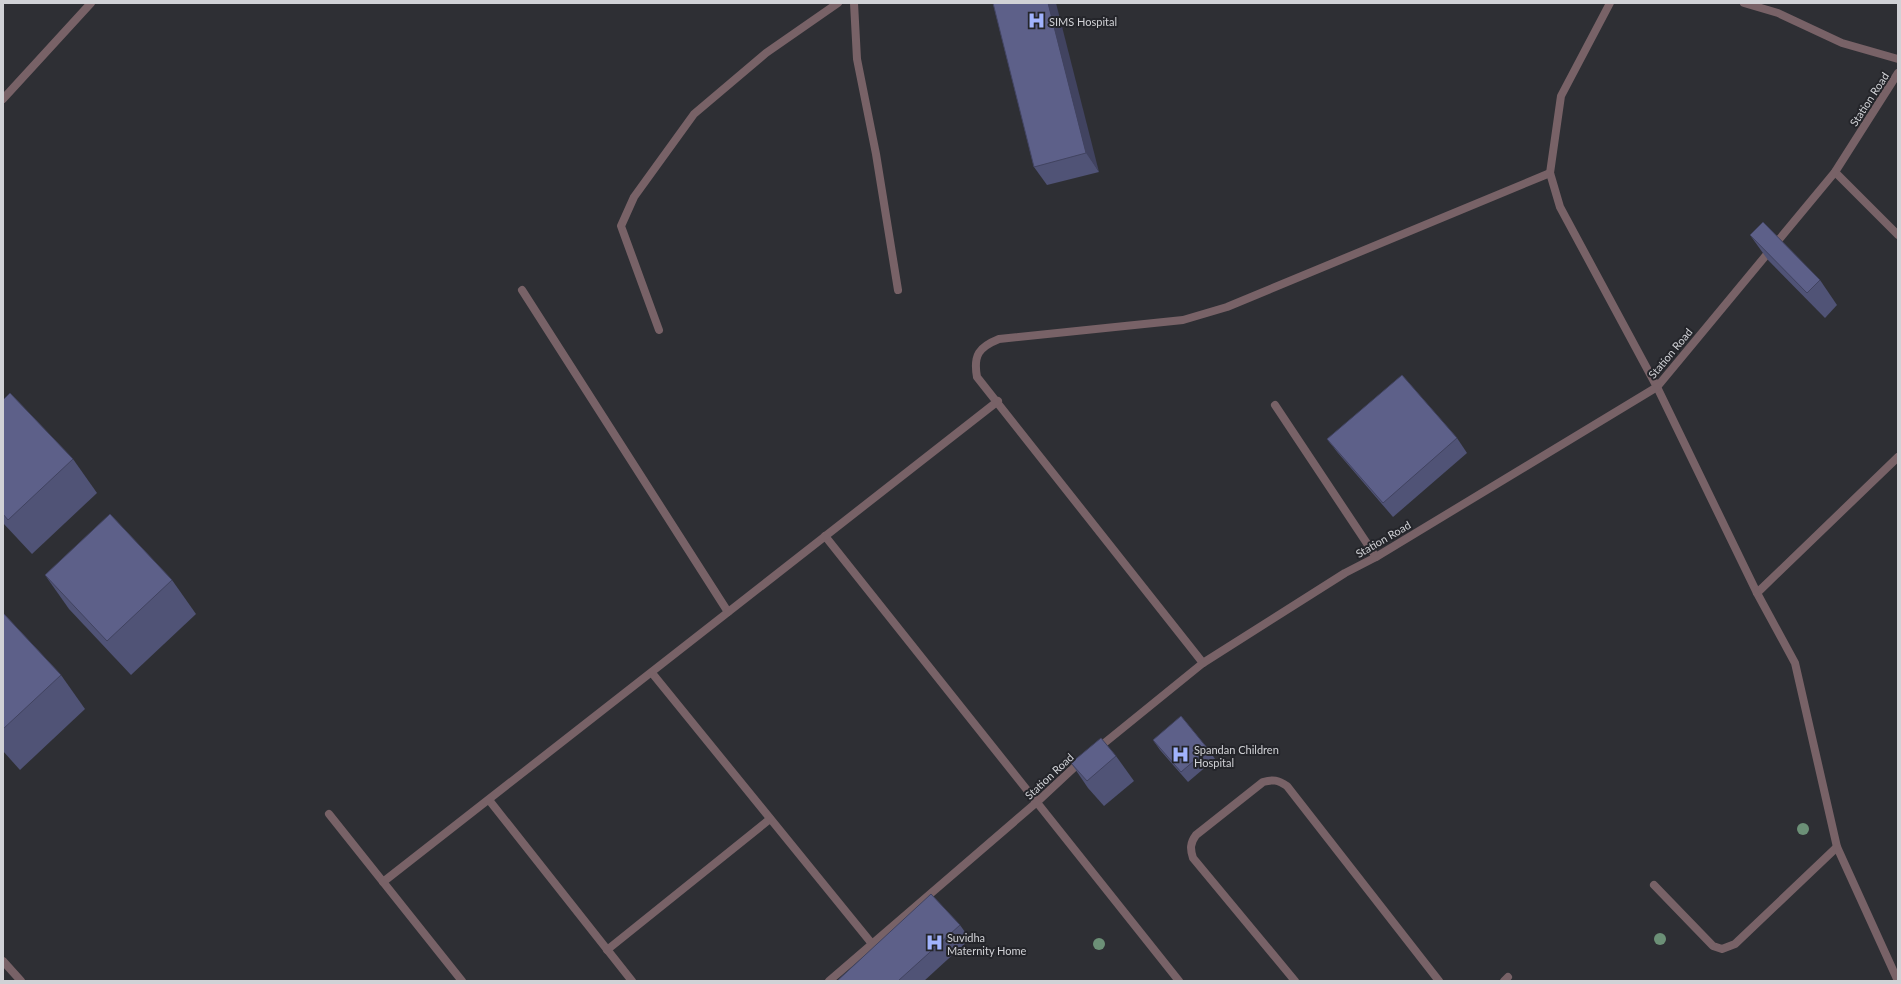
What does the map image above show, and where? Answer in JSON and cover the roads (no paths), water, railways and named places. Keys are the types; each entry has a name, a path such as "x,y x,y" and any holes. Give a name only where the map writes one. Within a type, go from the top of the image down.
{"street":[{"path":"3,99 91,3"},
{"path":"659,330 621,226 634,197 694,114 766,53 838,3"},
{"path":"854,3 857,59 876,154 898,290"},
{"path":"1610,3 1561,96 1550,173 1560,207 1657,387 1757,593 1795,663 1837,847 1898,981"},
{"path":"1744,3 1778,13 1842,43 1898,59"},
{"name":"Station Road","path":"829,981 873,945 1037,802 1071,769 1203,663 1345,573 1376,557 1657,387 1835,172 1898,73"},
{"path":"1835,172 1898,235"},
{"path":"1203,663 978,377 975,365 978,353 986,344 999,339 1183,320 1227,307 1550,173"},
{"path":"522,290 728,612"},
{"path":"383,882 998,401"},
{"path":"1275,405 1376,557"},
{"path":"1757,593 1898,456"},
{"path":"825,536 1179,981"},
{"path":"652,673 873,945"},
{"path":"1295,981 1193,858 1191,851 1192,841 1196,835 1263,782 1271,779 1280,781 1287,786 1439,981"},
{"path":"489,800 632,981"},
{"path":"329,814 462,981"},
{"path":"607,950 770,819"},
{"path":"1654,884 1713,946 1722,949 1735,944 1837,847"},
{"path":"3,961 21,981"}],"place":[{"name":"SIMS Hospital","path":"1036,21"},
{"name":"Spandan Children Hospital","path":"1181,755"},
{"name":"Suvidha Maternity Home","path":"934,943"}]}
